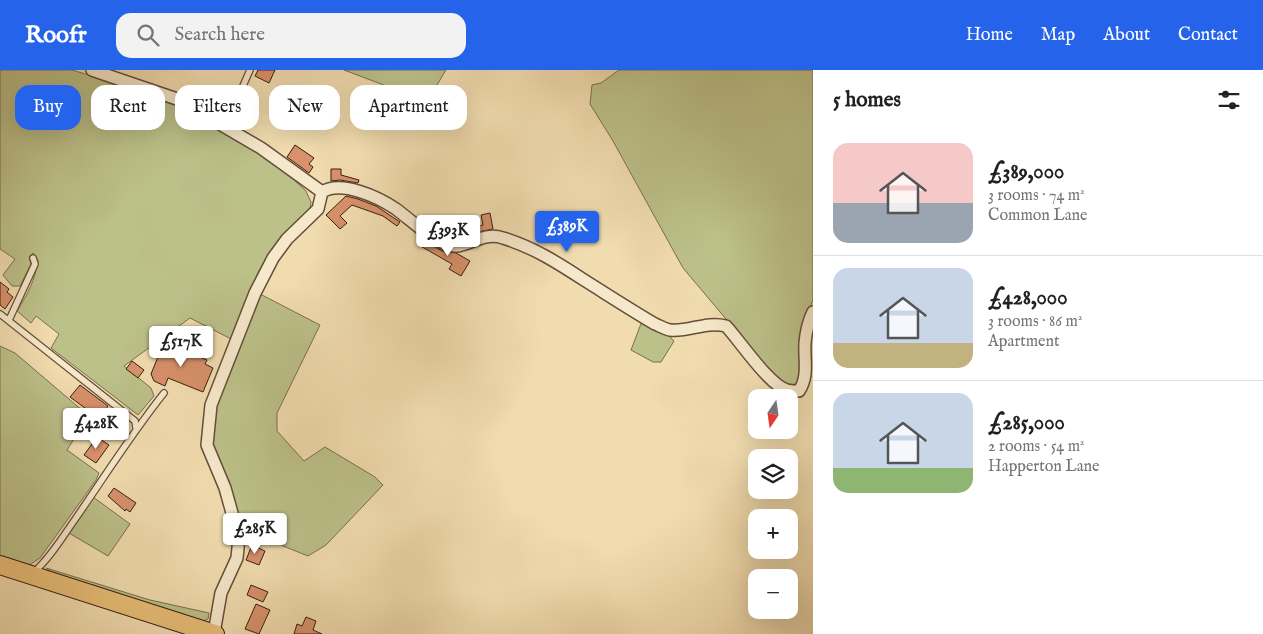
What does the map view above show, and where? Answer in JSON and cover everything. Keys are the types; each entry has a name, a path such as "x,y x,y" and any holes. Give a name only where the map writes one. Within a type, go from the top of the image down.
{"main road":[{"path":"0,565 214,634"}],"street":[{"path":"92,70 175,97"},
{"path":"232,130 261,148 322,192"},
{"path":"214,634 221,593 237,558 239,538 225,488 207,445 211,406 260,284 273,258 287,239 318,209 322,192 330,187 341,186 357,190 382,201 433,238 447,245 456,247 491,235 525,246 551,259 655,324 669,330 682,330 706,324 726,326 766,373 787,390 799,391 806,377 805,343 808,324 813,312"}],"lane":[{"path":"243,85 250,70"},
{"path":"9,320 35,264 33,258"},
{"path":"0,314 135,422 136,428"},
{"path":"31,575 49,556 136,428 164,393"}],"green space":[{"path":"0,70 72,70 122,85 91,85 91,130 165,130 165,98 175,101 175,130 221,130 281,168 306,191 311,202 310,210 273,247 263,263 231,339 190,318 124,366 151,388 154,396 138,415 51,348 59,334 36,316 31,323 17,311 30,287 38,260 33,253 29,257 31,264 20,286 12,286 3,275 15,259 0,249"},
{"path":"344,70 446,70 437,85 381,84"},
{"path":"619,70 813,70 813,300 805,320 802,376 798,384 789,385 774,376 683,268 613,141 590,104 592,85 601,83"},
{"path":"260,294 320,325 277,413 277,431 304,461 325,447 375,477 383,485 326,545 308,556 283,546 249,520 240,529 211,444 214,407"},
{"path":"642,321 667,334 674,341 661,362 653,362 631,350"},
{"path":"0,346 15,353 83,411 84,423 67,450 99,473 96,480 40,558 28,566 0,556"},
{"path":"93,497 130,524 108,556 69,533"},
{"path":"46,568 150,600 209,613 208,619 203,621 54,574"}],"building":[{"path":"258,70 275,70 269,83 255,76"},
{"path":"295,145 314,158 309,164 313,167 309,173 287,157"},
{"path":"331,169 341,169 341,175 359,180 358,183 340,180 331,181"},
{"path":"346,196 376,206 400,222 397,226 383,216 352,205 340,216 347,223 340,229 326,215"},
{"path":"490,213 493,229 458,238 448,237 427,224 430,220 449,235 483,225 481,215"},
{"path":"420,238 442,251 456,253 470,261 461,276 449,269 452,264 417,244"},
{"path":"0,282 9,289 7,292 13,297 5,309 0,305"},
{"path":"168,344 207,360 205,364 213,368 203,392 168,378 165,386 154,381 151,374 160,352"},
{"path":"132,361 144,370 138,378 126,369"},
{"path":"80,385 108,406 106,409 115,416 108,425 70,397"},
{"path":"97,437 109,445 96,463 84,455"},
{"path":"114,488 136,503 130,512 126,509 125,511 108,496"},
{"path":"252,545 265,551 259,565 246,560"},
{"path":"251,585 268,592 263,602 247,595"},
{"path":"256,604 270,610 259,634 245,629"},
{"path":"306,617 316,621 313,630 322,634 294,634 297,624 302,626"}]}
